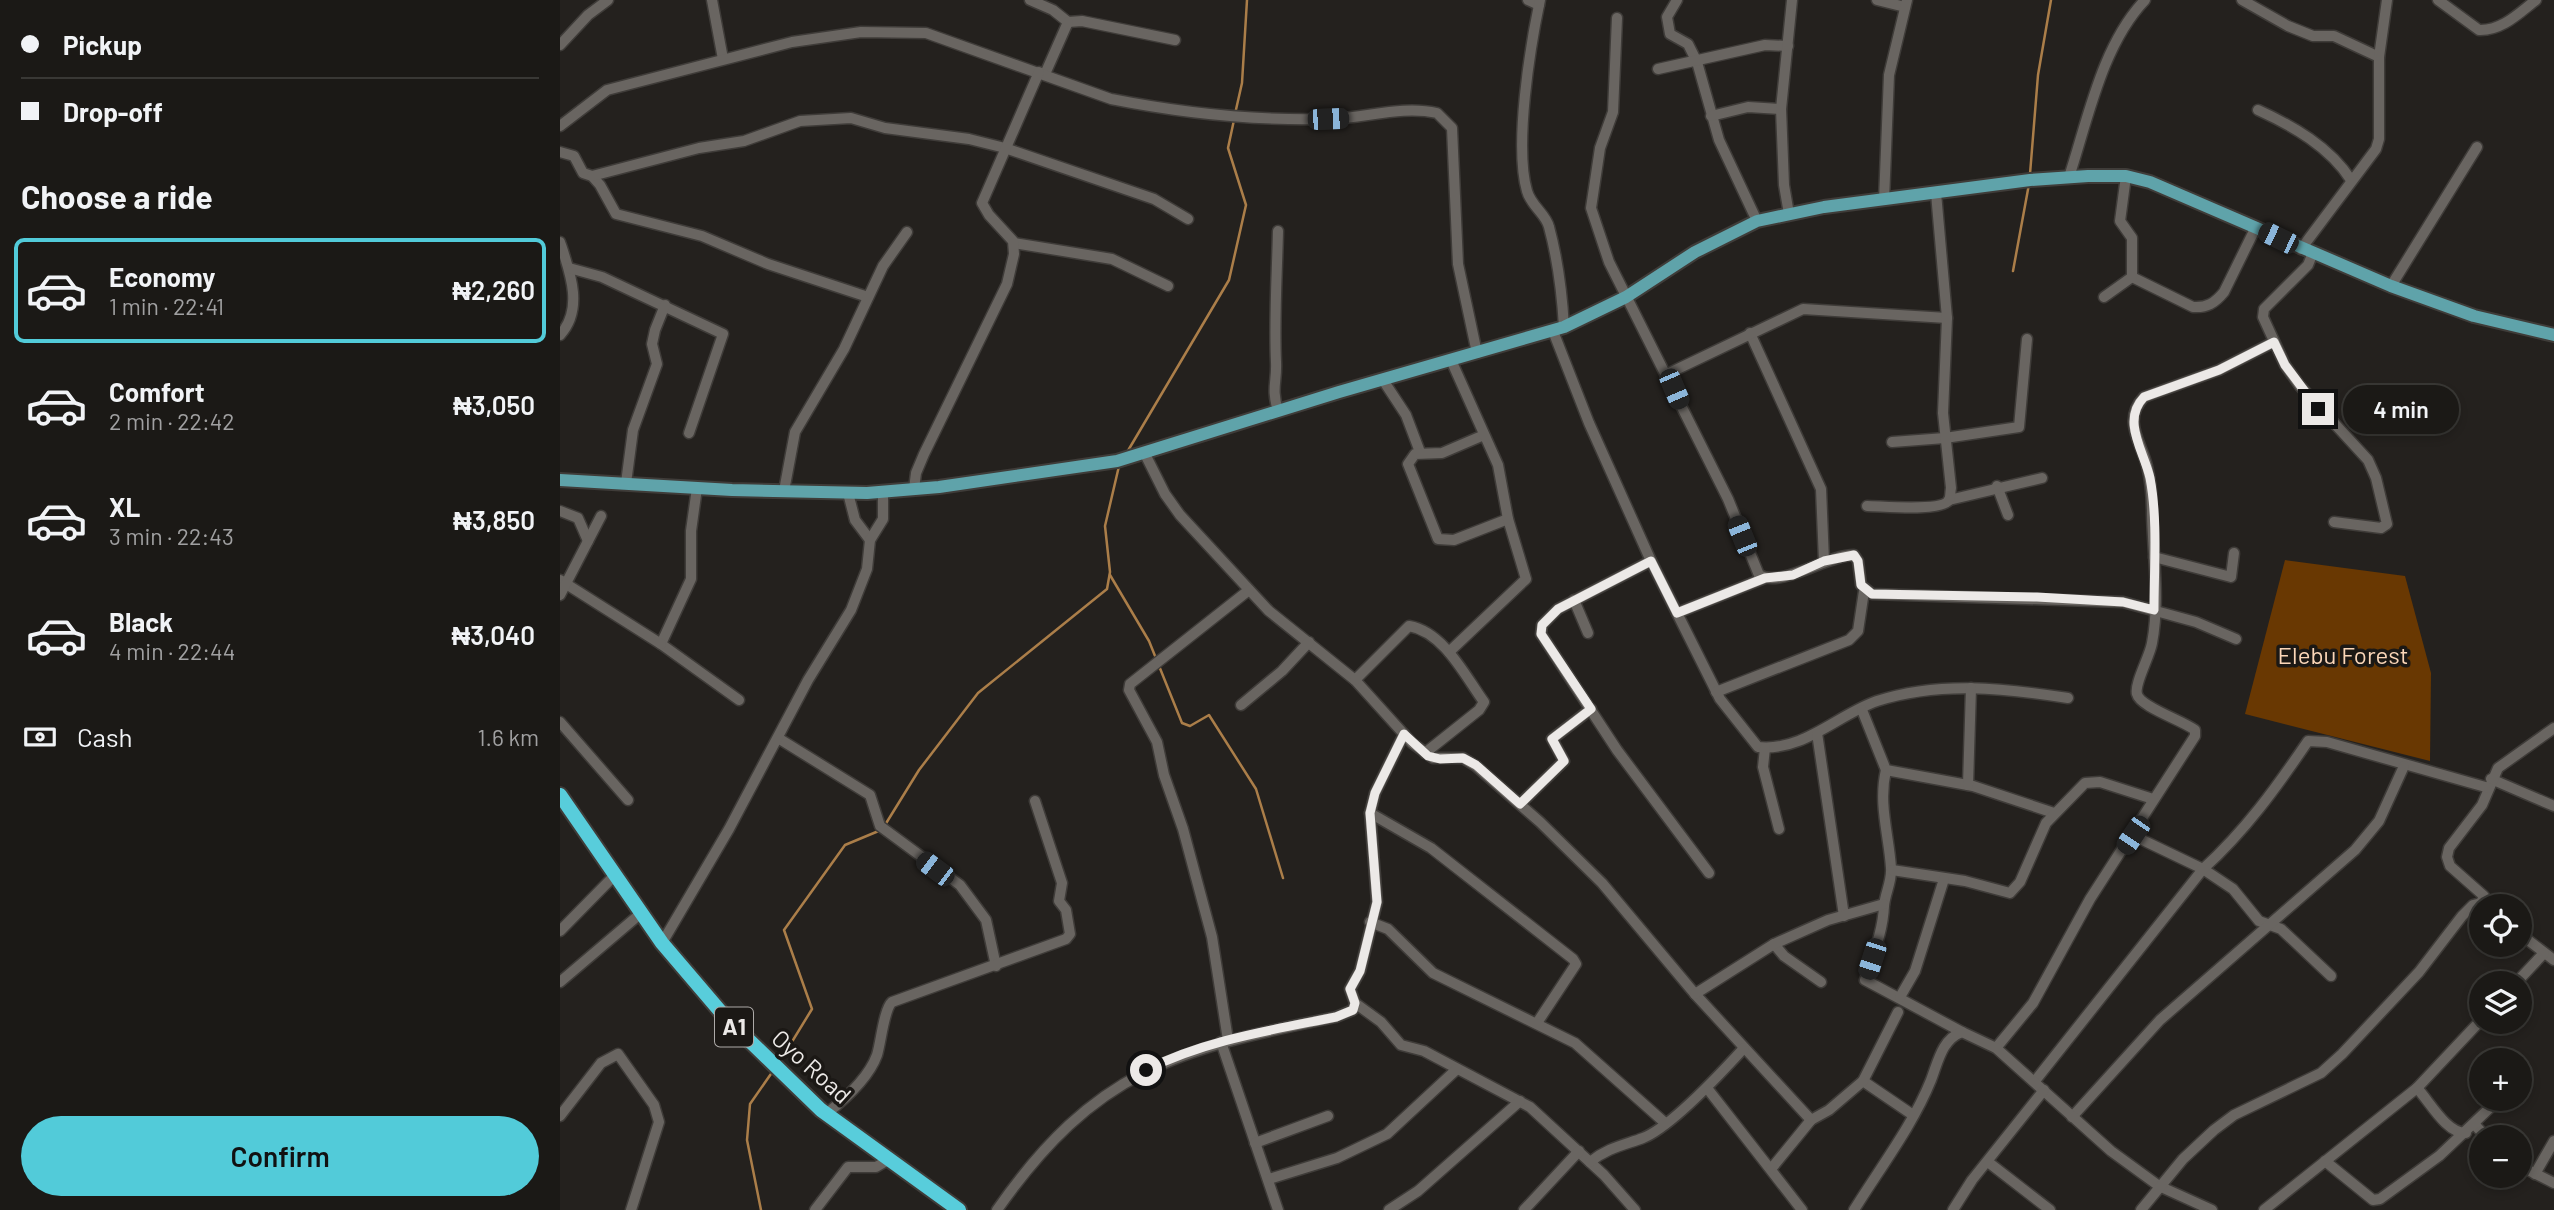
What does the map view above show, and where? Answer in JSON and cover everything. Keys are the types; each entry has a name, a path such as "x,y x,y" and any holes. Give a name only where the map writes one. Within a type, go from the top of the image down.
{"highway":[{"name":"Oyo Road","path":"560,795 640,914 726,1018 826,1114 960,1210"}],"main road":[{"path":"560,480 697,488 883,492 1117,461 1559,329 1626,297 1695,252 1757,221 1936,192 2069,177 2126,176 2179,192 2307,252 2391,286 2474,316 2554,335"}],"street":[{"path":"712,0 723,59"},
{"path":"1030,0 1053,10 1068,22 1082,21 1175,40"},
{"path":"1528,0 1540,3 1529,47 1523,173 1532,204 1549,227 1560,273 1559,329 1589,423 1651,561 1716,692 1758,747 1765,748 1817,733 1875,702 1938,688 1971,688 2068,698"},
{"path":"1677,0 1667,17 1670,34 1688,44 1697,62 1711,116 1730,167 1757,221"},
{"path":"1789,214 1784,185 1781,109 1792,0"},
{"path":"1877,0 1906,4 1889,75 1884,200"},
{"path":"2069,177 2093,96 2110,55 2145,0"},
{"path":"2242,0 2288,26 2313,36 2334,36 2379,57"},
{"path":"2334,522 2381,528 2387,524 2376,478 2358,448 2300,386 2274,342 2263,317 2264,309 2308,265 2307,252 2351,180 2376,149 2379,139 2379,57 2387,0"},
{"path":"2438,0 2479,30 2487,30 2496,29 2536,0"},
{"path":"560,45 588,15 609,1"},
{"path":"1616,18 1614,112 1600,148 1591,208 1609,262 1727,499 1754,567 1765,578"},
{"path":"914,489 916,473 924,454 1007,284 1014,243 982,203 1005,148 1068,22"},
{"path":"560,126 607,90 723,59 835,34 905,32 926,33 1111,99 1226,115 1328,119 1423,110 1444,117 1452,128 1458,264 1477,352"},
{"path":"1658,69 1765,46 1788,46"},
{"path":"1711,116 1748,107 1781,109"},
{"path":"2258,110 2283,121 2322,149 2340,163 2351,180"},
{"path":"560,152 574,156 583,173 592,176 699,148 744,141 800,121 852,118 886,128 969,139 1005,148 1154,199 1188,219"},
{"path":"2391,286 2477,147"},
{"path":"592,176 616,214 702,236 768,264 868,297"},
{"path":"2126,176 2120,221 2132,238 2132,277"},
{"path":"1936,192 1947,318 1943,413 1951,488 1949,500"},
{"path":"2132,277 2202,308 2217,301 2224,292 2256,227"},
{"path":"1278,231 1273,309 1276,364 1273,380 1278,411"},
{"path":"784,491 794,432 844,349 883,266 906,232"},
{"path":"560,242 569,268 574,296 569,325 560,335"},
{"path":"1014,243 1112,259 1168,286"},
{"path":"569,268 602,276 723,334 689,433"},
{"path":"2104,297 2132,277"},
{"path":"626,483 633,430 657,364 652,344 665,305"},
{"path":"1667,374 1803,309 1947,318"},
{"path":"1750,333 1821,489 1824,561"},
{"path":"1892,442 1945,438 2019,427 2027,339"},
{"path":"1996,1048 2033,1003 2090,900 2195,736 2195,730 2187,723 2143,704 2137,696 2137,688 2152,642 2154,557 2152,489 2133,425 2136,405 2144,397 2219,370 2274,342"},
{"path":"1449,652 1526,579 1508,519 1498,465 1451,360"},
{"path":"1382,380 1406,415 1420,452"},
{"path":"1484,435 1442,453 1420,452 1410,458 1408,464 1438,539 1454,540 1508,519"},
{"path":"1145,454 1152,471 1180,514 1269,611 1355,680 1425,753 1440,759 1463,758 1491,777 1520,804 1602,883 1695,994 1811,1120"},
{"path":"1867,506 1943,505 1949,500 1997,486 2042,478"},
{"path":"1997,486 2008,515"},
{"path":"661,644 691,579 691,531 697,488"},
{"path":"662,943 860,591 870,540 883,519 883,492"},
{"path":"848,493 855,520 870,540"},
{"path":"560,511 578,519 588,541"},
{"path":"560,594 563,582 601,516"},
{"path":"2154,557 2231,577 2234,553"},
{"path":"1677,613 1765,578 1793,575 1824,561 1854,555 1864,591 1857,631 1849,639 1716,692"},
{"path":"1651,561 1574,600 1548,617 1542,625 1541,634 1617,750 1709,873"},
{"path":"563,582 661,644 739,700"},
{"path":"1249,590 1130,684 1129,690 1157,742 1164,775 1183,829 1212,937 1224,1041 1279,1210"},
{"path":"1864,591 1872,594 2123,602 2236,639"},
{"path":"1574,600 1588,633"},
{"path":"1355,680 1409,626 1425,631 1449,652 1484,702 1479,710 1425,753"},
{"path":"1241,705 1309,642"},
{"path":"1968,785 1971,688"},
{"path":"1520,804 1564,761 1552,739 1591,709"},
{"path":"1862,710 1885,771 1882,811 1892,870 1884,904 1885,917 1865,980 1996,1048 2072,1117 2159,1186 2212,1210"},
{"path":"560,722 628,800"},
{"path":"2483,894 2450,866 2447,857 2456,838 2482,805 2490,783 2508,760 2554,728"},
{"path":"1817,733 1844,916"},
{"path":"1404,734 1375,793 1370,813 1377,902 1360,971 1350,989 1355,1003 1381,1022 1401,1045 1424,1051 1507,1092 1530,1107 1579,1151 1635,1210"},
{"path":"778,738 870,795 883,829 960,885 990,927 996,966"},
{"path":"2035,1081 2203,869 2230,844 2266,803 2308,741 2327,742 2404,766 2490,783 2554,806"},
{"path":"1765,748 1763,766 1779,830"},
{"path":"2072,1117 2160,1020 2356,850 2379,821 2404,766"},
{"path":"1885,771 1968,785 2054,813"},
{"path":"1892,870 1965,881 2010,893 2020,881 2041,833 2054,813 2085,783 2100,782 2153,799"},
{"path":"826,1114 845,1100 876,1058 888,1006 1066,939 1070,934 1066,910 1059,901 1062,883 1035,801"},
{"path":"1370,813 1431,848 1573,959 1576,964 1537,1023"},
{"path":"2133,835 2203,869 2233,889 2259,920 2281,929 2331,976"},
{"path":"560,931 614,876"},
{"path":"1900,997 1915,971 1944,879"},
{"path":"1695,994 1774,944 1844,916 1884,904"},
{"path":"2141,1210 2159,1186 2199,1144 2234,1115 2328,1066 2396,998 2469,909"},
{"path":"560,982 640,914"},
{"path":"1370,922 1388,929 1433,973 1537,1023 1595,1058 1664,1122"},
{"path":"1774,944 1784,956 1821,982"},
{"path":"2532,944 2554,960"},
{"path":"2527,971 2544,953"},
{"path":"997,1210 1038,1156 1090,1105 1122,1082 1170,1058 1224,1041 1336,1017 1353,1010 1355,1003"},
{"path":"1771,1169 1811,1120 1829,1110 1863,1081 1898,1012"},
{"path":"1854,1210 1924,1097 1943,1048 1952,1035 1962,1032"},
{"path":"2264,1210 2417,1088 2469,1034"},
{"path":"1590,1162 1620,1143 1643,1138 1707,1088 1744,1048"},
{"path":"560,1115 601,1063 618,1054 654,1105 659,1122 631,1210"},
{"path":"1269,1179 1337,1158 1387,1134 1457,1069"},
{"path":"1863,1081 1913,1115"},
{"path":"1707,1088 1802,1210"},
{"path":"2417,1088 2450,1128 2466,1133"},
{"path":"1953,1210 2044,1090"},
{"path":"1389,1210 1418,1191 1520,1101"},
{"path":"2475,1125 2488,1111"},
{"path":"1255,1143 1328,1116"},
{"path":"2450,1128 2450,1147"},
{"path":"2325,1161 2373,1200 2379,1199 2401,1186 2469,1130"},
{"path":"2535,1174 2554,1141"},
{"path":"1524,1210 1579,1151"},
{"path":"815,1210 848,1167 876,1167 888,1160"},
{"path":"1988,1162 2050,1210"},
{"path":"2532,1172 2554,1183"}],"green space":[{"name":"Elebu Forest","path":"2285,560 2405,576 2431,673 2430,761 2245,714"}],"waterway":[{"path":"1235,114 1242,83 1247,0"},
{"path":"2030,174 2038,75 2051,0"},
{"path":"1126,454 1229,280 1246,205 1228,148 1234,120"},
{"path":"2013,271 2029,184"},
{"path":"885,825 919,770 978,693 1107,589 1110,572 1105,526 1119,466"},
{"path":"1110,575 1149,641 1182,723 1190,726 1209,715 1256,789 1283,878"},
{"path":"779,1063 812,1009 784,930 845,845 881,830"},
{"path":"761,1210 747,1140 750,1104 773,1071"}],"route":[{"path":"1146,1070 1170,1058 1221,1042 1336,1017 1353,1010 1355,1003 1350,989 1360,971 1377,902 1370,813 1382,775 1404,734 1428,756 1440,759 1463,758 1476,765 1520,804 1564,761 1552,739 1591,709 1541,634 1542,625 1558,609 1651,561 1677,613 1765,578 1793,575 1824,561 1854,555 1858,561 1861,585 1864,591 1872,594 2037,597 2123,602 2154,610 2152,489 2147,464 2133,425 2136,405 2144,397 2219,370 2274,342 2285,365 2318,409"}]}
